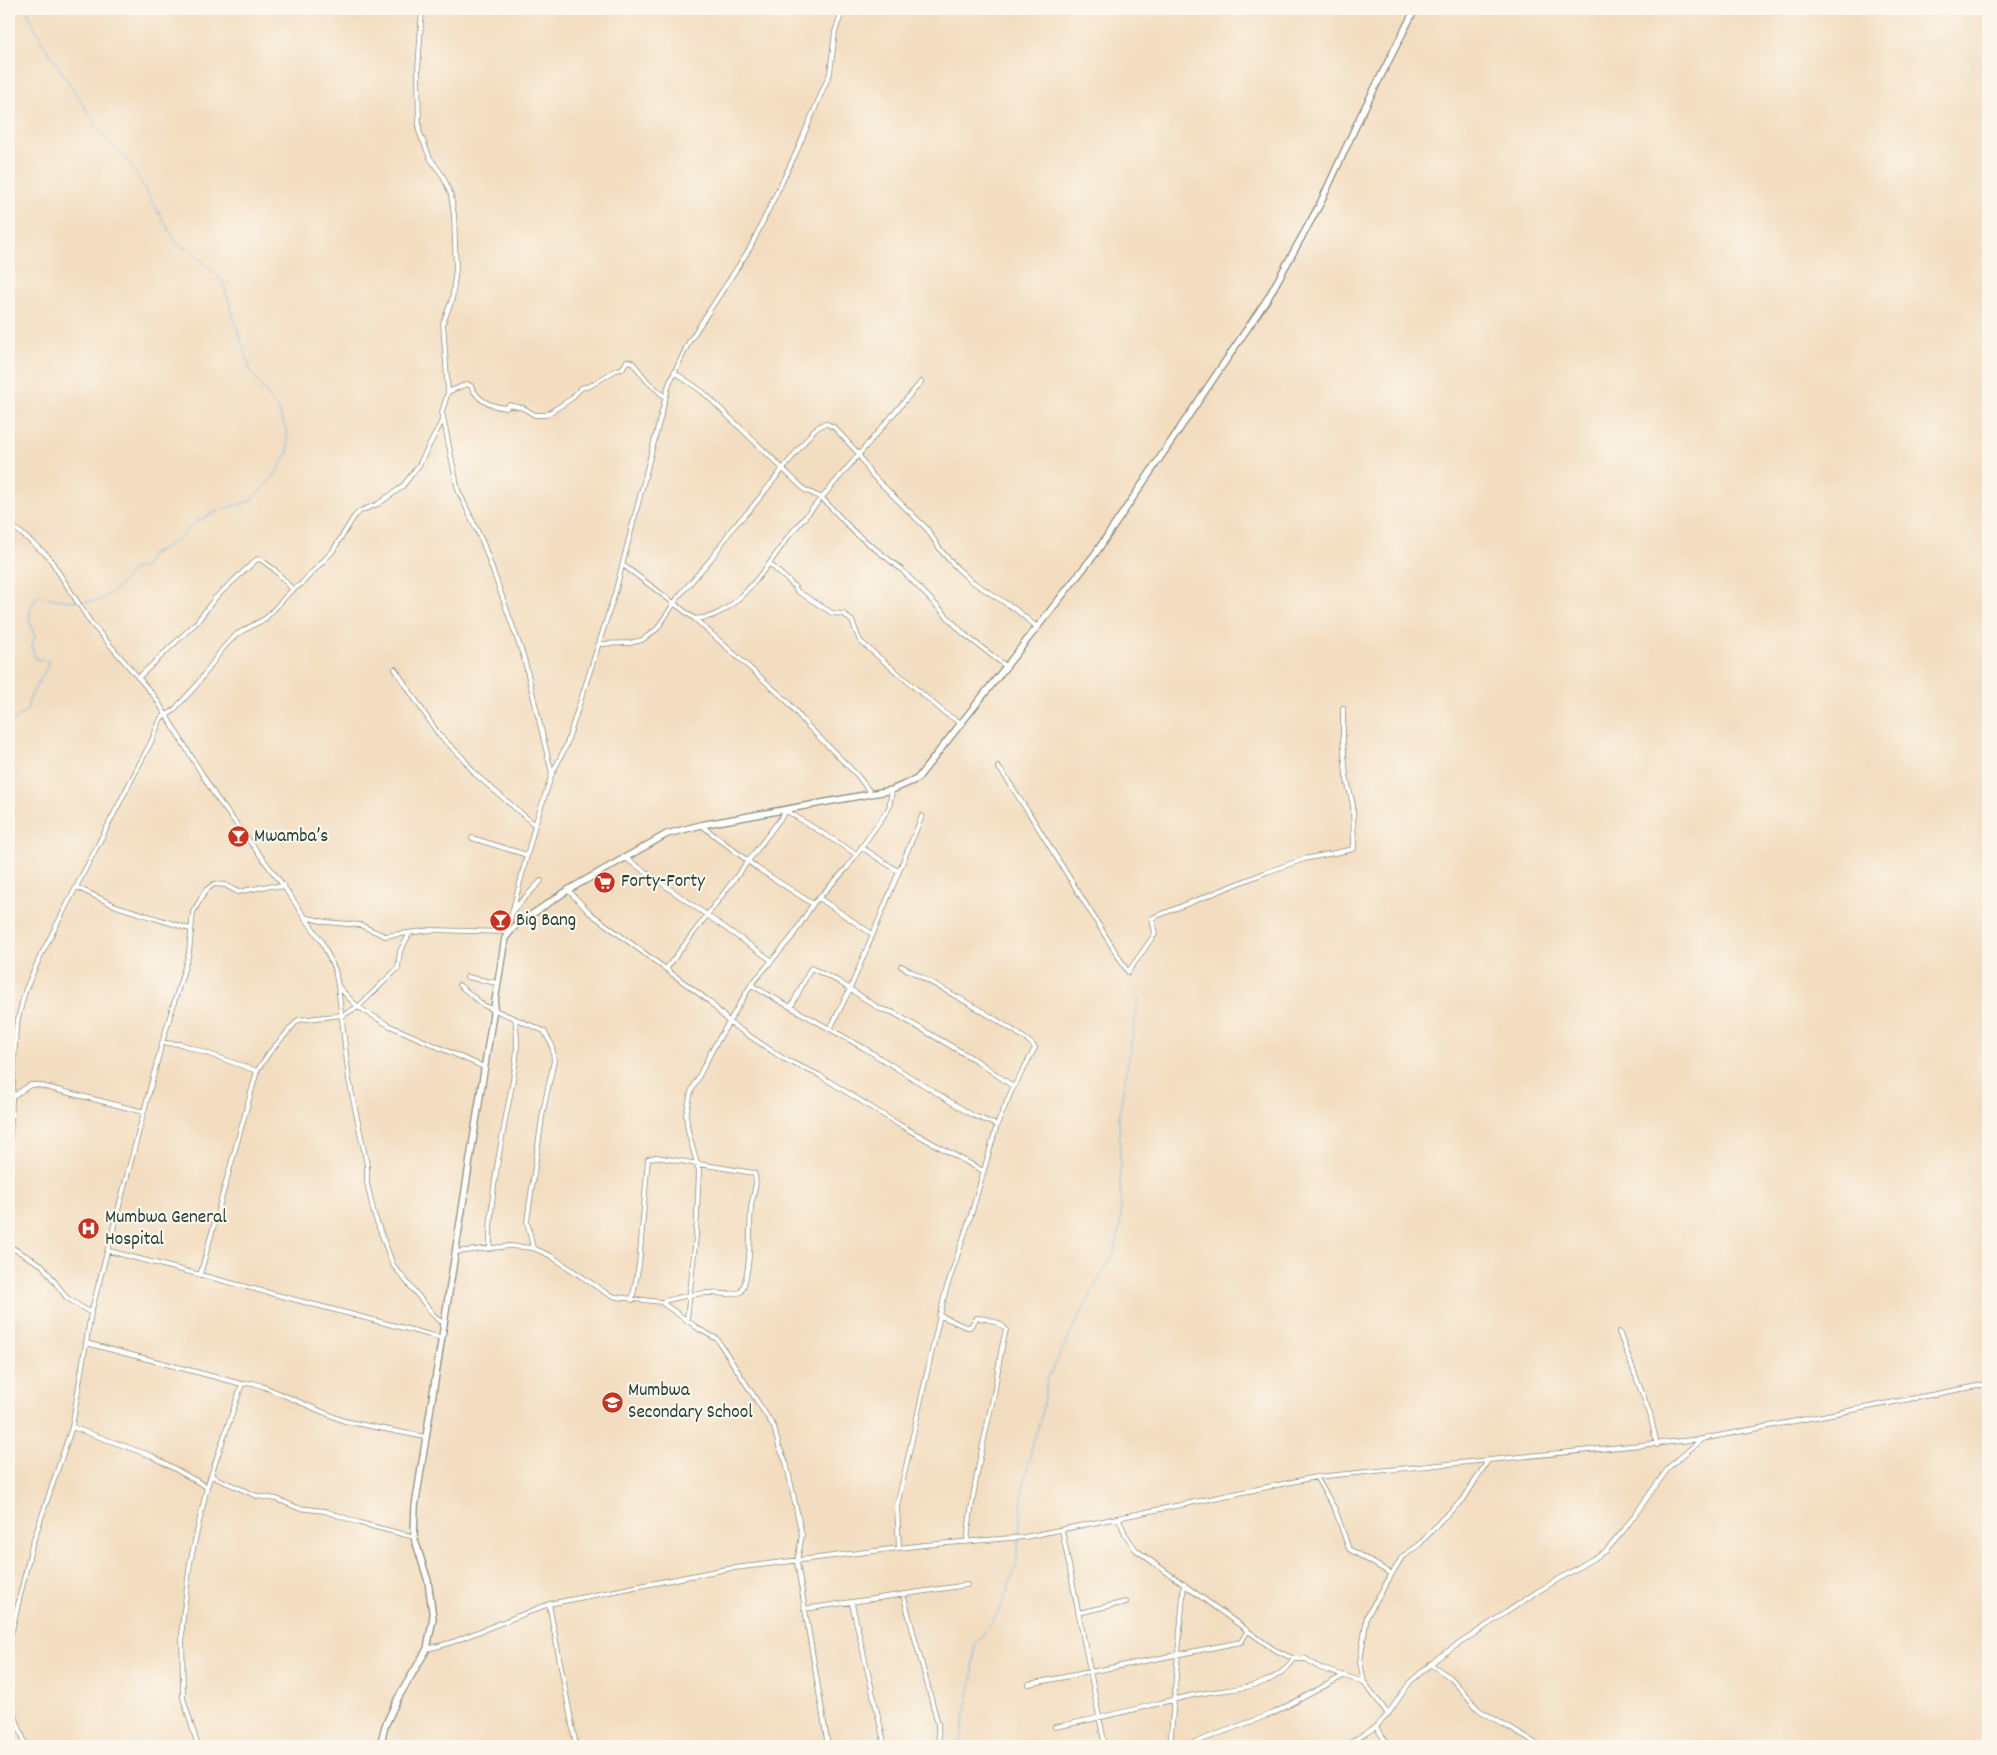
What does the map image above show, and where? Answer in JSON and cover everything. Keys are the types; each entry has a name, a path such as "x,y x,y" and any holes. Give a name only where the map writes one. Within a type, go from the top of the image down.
{"street":[{"path":"422,9 418,70 419,131 430,158 443,176 453,206 456,269 452,300 443,323 448,392 442,407 443,419 458,490 483,542 524,658 552,774"},
{"path":"380,1746 385,1726 398,1698 426,1649 433,1618 432,1598 414,1536 415,1507 424,1437 456,1252 497,983 506,935 535,825 552,774 566,746 599,644 623,565 665,397 674,372 689,342 750,248 796,153 830,73 834,32 843,9"},
{"path":"304,917 326,922 360,925 386,936 431,930 506,935 516,925 568,890 667,834 701,825 892,790 918,778 1007,668 1095,554 1268,298 1320,204 1360,117 1415,9"},
{"path":"448,392 466,384 471,386 475,395 491,406 506,408 509,405 522,408 535,415 546,415 582,388 590,386 616,370 622,369 627,361 632,362 648,382 665,397"},
{"path":"674,372 703,392 805,490 822,498 855,532 901,569 964,634 1007,668"},
{"path":"695,619 714,616 731,605 770,564 788,537 858,453 921,382"},
{"path":"9,1156 16,1027 20,1008 39,959 161,718 166,716 196,686 223,648 237,634 266,618 332,552 354,516 360,511 378,504 402,486 419,465 443,419"},
{"path":"599,644 630,643 650,635 711,559 734,526 749,511 814,430 825,423 835,428 858,453 871,474 927,529 942,552 957,568 971,581 1015,610 1038,628"},
{"path":"9,523 48,556 91,623 155,696 216,797 284,887 330,958 338,986 343,1016 349,1080 367,1165 367,1183 385,1248 399,1276 437,1319 444,1324"},
{"path":"139,677 198,622 215,598 256,560 260,559 275,570 293,590"},
{"path":"770,564 797,591 832,613 844,614 852,621 860,641 946,714 962,724"},
{"path":"623,565 695,619 787,700 806,725 857,775 871,793"},
{"path":"395,669 439,735 462,757 475,774 535,825"},
{"path":"998,767 1007,778 1011,789 1029,813 1128,972 1155,934 1152,918 1214,895 1231,885 1276,868 1304,859 1354,849 1352,805 1346,776 1343,740 1344,708"},
{"path":"687,1319 696,1236 699,1171 688,1131 687,1105 700,1073 751,985 792,937 813,904 847,868 889,808 892,790"},
{"path":"788,809 856,854"},
{"path":"666,969 788,809"},
{"path":"830,1029 850,989 922,816"},
{"path":"701,825 748,861 813,904"},
{"path":"472,838 528,855"},
{"path":"861,847 898,872"},
{"path":"624,857 708,914 771,960"},
{"path":"513,911 541,881"},
{"path":"9,1643 32,1545 72,1427 91,1313 109,1251 162,1043 189,953 190,930 195,907 210,885 220,884 238,892 268,886 284,887"},
{"path":"76,886 116,906 190,930"},
{"path":"568,890 590,913 709,1001 730,1023 784,1059 819,1075 898,1124 983,1170"},
{"path":"819,898 872,934"},
{"path":"200,1275 257,1071 269,1053 298,1020 343,1016 358,1007 398,968 400,951 410,933"},
{"path":"899,1548 897,1506 939,1315 997,1125 1014,1087 1035,1050 1034,1044 993,1017 901,966"},
{"path":"791,1007 812,968 850,989 880,1009 892,1012 977,1061 1014,1087"},
{"path":"467,977 497,983"},
{"path":"751,985 830,1029 972,1115 997,1125"},
{"path":"338,986 358,1007 430,1045 484,1067"},
{"path":"459,986 482,1005 544,1031 549,1037 554,1061 543,1111 527,1221 534,1248"},
{"path":"490,1249 495,1182 519,1043 516,1019"},
{"path":"162,1043 181,1044 257,1071"},
{"path":"11,1098 30,1085 38,1085 144,1112"},
{"path":"456,1252 522,1245 534,1248 551,1256 606,1293 632,1300 661,1302 689,1295 708,1293 733,1295 742,1291 756,1183 756,1176 752,1172 656,1157 648,1160 640,1265 632,1300"},
{"path":"9,1246 42,1265 67,1298 91,1313"},
{"path":"109,1251 442,1338"},
{"path":"661,1302 699,1329 717,1339 771,1420 779,1447 786,1462 802,1536 797,1562 828,1746"},
{"path":"939,1315 966,1327 970,1327 977,1318 984,1318 1004,1326 1006,1330 978,1462 967,1542"},
{"path":"1619,1332 1650,1414 1657,1445"},
{"path":"86,1343 242,1384 262,1386 344,1421 424,1437"},
{"path":"198,1746 183,1698 182,1626 190,1563 207,1487 242,1384"},
{"path":"426,1649 450,1643 549,1604 726,1569 797,1562 899,1548 1025,1537 1119,1519 1226,1494 1316,1476 1487,1462 1702,1439 1988,1384"},
{"path":"72,1427 152,1456 207,1487"},
{"path":"1345,1746 1376,1727 1388,1714 1410,1682 1430,1664 1538,1592 1606,1551 1624,1530 1669,1467 1702,1439"},
{"path":"1388,1714 1364,1682 1360,1666 1365,1622 1392,1574 1407,1552 1419,1545 1441,1520 1463,1500 1487,1462"},
{"path":"211,1476 257,1496 280,1500 298,1508 325,1510 360,1523 414,1536"},
{"path":"1316,1476 1335,1509 1349,1548 1392,1574"},
{"path":"1119,1519 1125,1534 1136,1550 1247,1632 1294,1658 1306,1659 1320,1668 1364,1682"},
{"path":"1062,1530 1105,1746"},
{"path":"1170,1746 1184,1584"},
{"path":"804,1609 852,1604 903,1594 967,1585"},
{"path":"903,1594 938,1724 939,1746"},
{"path":"1078,1613 1126,1602"},
{"path":"549,1604 576,1746"},
{"path":"852,1604 884,1746"},
{"path":"1029,1684 1240,1642 1247,1632"},
{"path":"1055,1727 1194,1695 1238,1690 1265,1682 1288,1667 1294,1658"},
{"path":"1430,1664 1451,1678 1479,1710 1540,1746"},
{"path":"1185,1746 1274,1713 1342,1676"},
{"path":"9,1690 18,1727 26,1746"},
{"path":"9,1732 18,1727"},
{"path":"1376,1727 1389,1746"}],"waterway":[{"path":"9,723 27,711 28,703 49,661 36,659 32,647 35,636 30,616 37,596 69,601 86,602 99,600 118,587 133,569 145,568 150,555 178,540 196,522 216,512 250,501 273,477 288,453 287,432 278,410 251,372 222,280 196,255 177,244 131,165 104,136 42,42 26,9"},
{"path":"961,1746 964,1719 972,1681 975,1644 990,1625 1003,1603 1016,1567 1023,1488 1033,1443 1041,1418 1047,1380 1099,1278 1115,1252 1121,1223 1119,1115 1139,998"}],"place":[{"name":"Mwamba’s","path":"238,837"},
{"name":"Forty-Forty","path":"605,882"},
{"name":"Big Bang","path":"500,921"},
{"name":"Mumbwa General Hospital","path":"89,1229"},
{"name":"Mumbwa Secondary School","path":"612,1402"}]}
